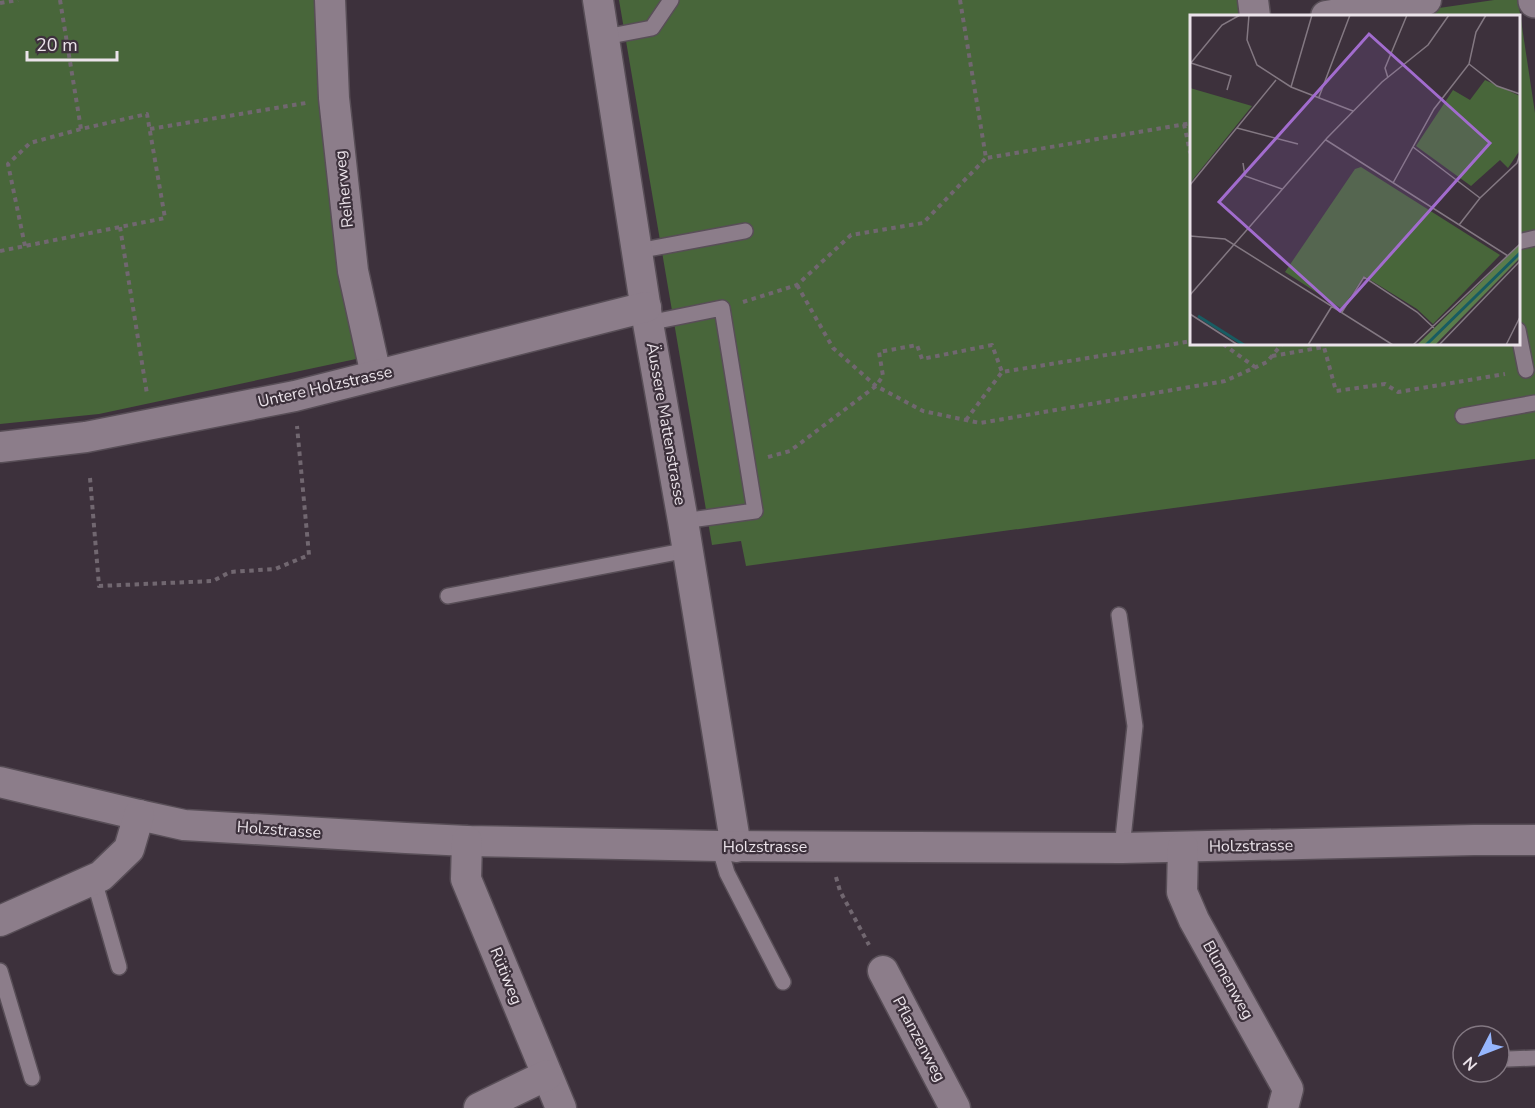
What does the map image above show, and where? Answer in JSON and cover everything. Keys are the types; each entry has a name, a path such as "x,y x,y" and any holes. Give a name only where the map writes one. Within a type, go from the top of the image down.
{"street":[{"name":"Reiherweg","path":"330,0 334,98 353,271 376,375"},
{"name":"Äussere Mattenstrasse","path":"598,0 647,315 730,800 728,847"},
{"path":"1252,0 1255,15"},
{"path":"1332,15 1426,0"},
{"name":"Untere Holzstrasse","path":"0,447 86,437 295,396 376,375 647,315"},
{"name":"Holzstrasse","path":"0,782 184,825 405,838 728,847 1122,848 1535,840"},
{"path":"0,921 101,876 129,849 139,815"},
{"name":"Rütiweg","path":"467,840 466,879 561,1108"},
{"name":"Blumenweg","path":"1183,847 1182,892 1194,920 1288,1089 1283,1108"},
{"name":"Pflanzenweg","path":"883,971 956,1108"},
{"path":"479,1108 547,1075"}],"lane":[{"path":"605,37 652,28 671,0"},
{"path":"637,251 745,231"},
{"path":"1520,242 1535,238"},
{"path":"647,315 722,308 756,511 683,521"},
{"path":"1520,340 1526,370"},
{"path":"1464,416 1535,403"},
{"path":"448,596 688,550"},
{"path":"1119,615 1136,726 1122,848"},
{"path":"728,847 727,873 783,982"},
{"path":"94,880 119,967"},
{"path":"0,971 32,1078"},
{"path":"1511,1059 1535,1058"}],"path":[{"path":"0,3 18,0"},
{"path":"60,0 81,129"},
{"path":"960,0 986,158"},
{"path":"150,129 334,98"},
{"path":"0,251 25,246 120,227 165,218 147,114 30,143 8,164 25,246"},
{"path":"722,308 797,285 851,235 923,223 986,158 1190,123"},
{"path":"1184,124 1190,152"},
{"path":"120,227 152,424"},
{"path":"797,285 833,348 876,386 923,411 980,423 1225,381 1267,362 1281,345"},
{"path":"966,420 1002,372 1190,341"},
{"path":"747,462 790,452 876,386 883,376 879,352 917,345 922,359 992,345 1002,372"},
{"path":"1224,345 1255,367"},
{"path":"1272,356 1324,347 1336,391 1385,384 1398,392 1526,370"},
{"path":"90,478 99,586 213,581 230,572 275,568 309,555 295,396"},
{"path":"828,847 840,891 883,971"}],"green space":[{"path":"0,0 315,0 322,108 356,359 99,414 0,424"},
{"path":"619,0 1240,0 1243,15 1190,15 1190,345 1520,345 1520,15 1391,15 1494,0 1518,0 1535,113 1535,459 746,566 741,541 712,545"}]}
